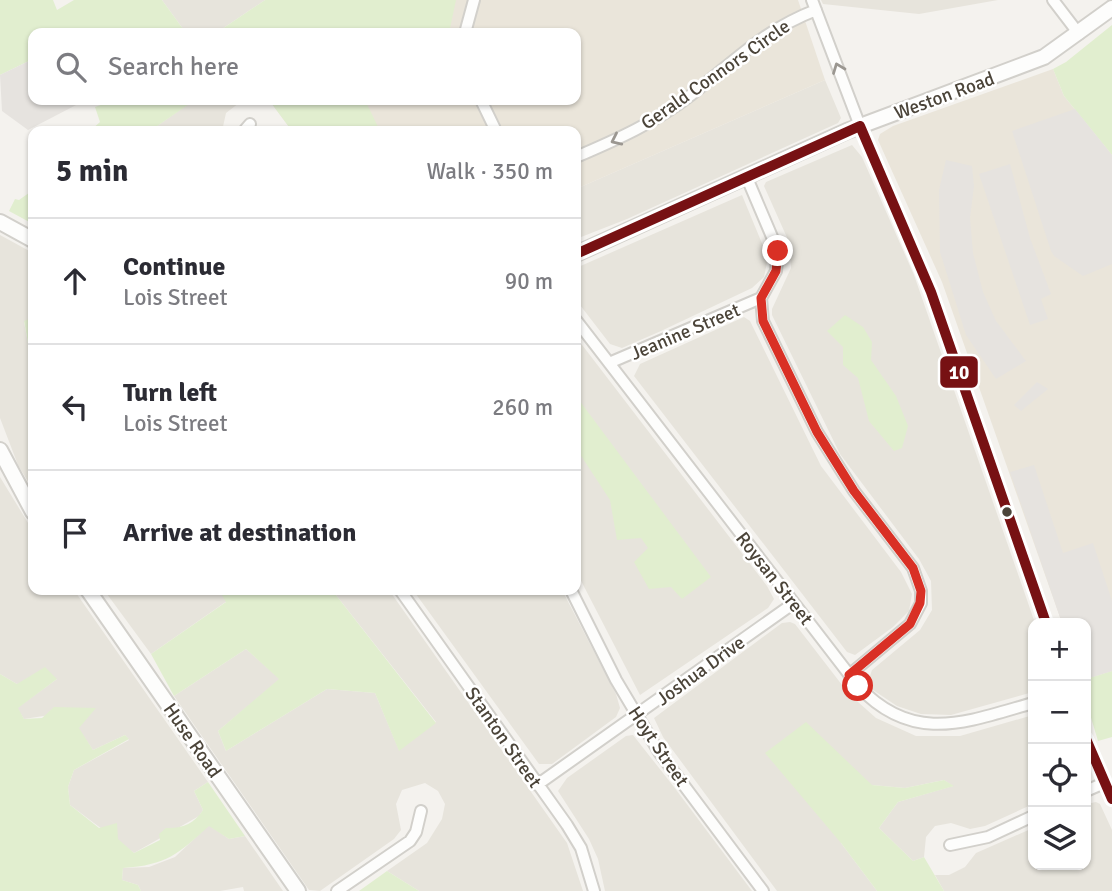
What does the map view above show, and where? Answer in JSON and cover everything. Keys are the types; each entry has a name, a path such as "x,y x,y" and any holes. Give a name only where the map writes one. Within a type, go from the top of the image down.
{"street":[{"path":"466,28 474,0"},
{"path":"1053,0 1079,34"},
{"path":"814,5 860,126 931,292 1044,618"},
{"name":"Gerald Connors Circle","path":"581,155 646,124 690,96 742,50 814,5"},
{"name":"Weston Road","path":"581,252 860,126 1031,63 1079,34 1112,8"},
{"path":"483,105 494,126"},
{"path":"747,178 778,251 776,271 761,298 763,321 817,432 854,491 906,558 918,579 920,603 910,624 849,675"},
{"path":"0,222 28,237"},
{"name":"Jeanine Street","path":"609,363 761,298"},
{"name":"Roysan Street","path":"581,327 849,675 875,703 895,716 918,724 942,726 1028,704"},
{"path":"0,450 28,503"},
{"name":"Huse Road","path":"92,595 298,891"},
{"name":"Stanton Street","path":"404,595 581,848 594,891"},
{"name":"Hoyt Street","path":"574,595 659,752 763,891"},
{"name":"Joshua Drive","path":"537,785 794,603"},
{"path":"1088,744 1112,799"},
{"path":"1091,789 1104,783"},
{"path":"337,891 410,841 416,832 421,810"},
{"path":"950,845 988,836 1028,818"}],"shaded area":[{"path":"162,0 265,0 223,28 182,28"},
{"path":"329,0 798,0 825,80 581,187 581,126 288,126 273,105 581,105 581,28 282,28"},
{"path":"821,0 998,0 919,14 823,4"},
{"path":"28,61 28,105 76,105 36,126 28,126 28,130 2,111 0,75"},
{"path":"1053,69 1064,96 1112,155 1112,671 1091,677 1091,618 1060,618 942,282 878,140 880,134 893,126"},
{"path":"825,80 841,118 838,123 627,219 581,237 581,187"},
{"path":"187,105 236,105 226,113 223,126 157,126"},
{"path":"1075,109 1112,155 1112,264 1083,276 1051,251 1012,131"},
{"path":"852,145 862,157 914,275 1033,618 1028,618 1028,693 951,715 921,714 897,706 873,690 868,682 872,670 920,630 932,610 931,581 919,559 840,454 772,315 772,309 791,268 789,242 764,186 766,182"},
{"path":"946,160 972,166 974,186 970,218 973,253 983,292 996,321 1026,361 996,379 966,335 940,252 939,190"},
{"path":"1010,164 1030,238 1051,294 1041,299 1048,319 1030,325 979,174"},
{"path":"742,195 768,258 764,277 752,288 622,348 610,344 581,306 581,266"},
{"path":"0,235 28,250 28,320 24,322 28,343 28,482 18,465 0,418"},
{"path":"744,317 750,321 821,466 901,572 912,594 909,611 893,627 855,655 847,652 634,376 640,364"},
{"path":"581,344 767,586 774,599 768,608 640,695 581,581"},
{"path":"1037,382 1048,389 1021,411 1014,405"},
{"path":"1034,465 1063,553 1093,543 1112,601 1112,671 1091,677 1091,618 1060,618 1010,472"},
{"path":"0,477 28,523 28,595 77,595 208,782 194,791 203,810 199,816 134,853 70,805 68,787 74,770 129,740 125,735 93,750 78,728 95,708 24,719 17,708 57,679 17,684 0,674"},
{"path":"108,595 223,595 227,601 151,654"},
{"path":"336,595 393,595 567,843 583,891 419,891 387,871 427,843 442,819 445,804 438,791 425,783 402,790 396,804 401,830 394,839 320,891 309,890 174,696 246,649 280,679 218,731 226,751 327,689 375,693 399,750 436,722"},
{"path":"417,595 565,595 616,694 620,708 616,717 552,764 539,764"},
{"path":"782,623 795,624 849,694 876,718 916,736 960,736 1028,716 1028,806 985,826 970,829 951,823 935,826 926,837 924,857 913,861 879,828 898,802 953,786 944,780 905,788 872,785 841,843 877,891 777,891 663,737 654,718"},
{"path":"633,735 752,891 605,891 598,859 589,839 558,791 567,778 626,736"},
{"path":"1091,803 1100,804 1112,830 1112,891 944,891 935,875 949,875 965,867 976,853 1028,830 1028,870 1091,870"},
{"path":"209,825 229,839 245,836 283,891 244,891 243,887 220,891 141,891 138,885 122,880 123,868 149,867 175,857"}],"green space":[{"path":"0,0 53,0 57,10 74,0 162,0 182,28 28,28 28,61 0,75"},
{"path":"265,0 456,0 450,28 223,28"},
{"path":"1112,25 1112,155 1064,96 1053,69 1066,62"},
{"path":"188,105 157,126 96,126 100,122 95,107"},
{"path":"273,105 367,105 378,126 288,126"},
{"path":"28,194 28,221 9,211 15,199 19,200"},
{"path":"845,315 863,327 872,342 871,360 896,396 908,426 902,448 894,451 869,421 858,378 843,365 843,347 827,331"},
{"path":"28,319 28,343 24,321"},
{"path":"581,403 711,577 682,599 671,587 649,589 634,562 648,548 641,538 617,540 610,500 581,456"},
{"path":"222,595 336,595 436,723 399,751 375,693 327,689 226,751 218,731 279,679 246,649 174,696 151,654 226,602"},
{"path":"45,667 57,679 18,708 24,719 42,718 54,707 96,708 79,728 93,750 125,735 129,739 74,770 68,787 70,805 99,828 117,823 118,839 134,853 160,840 159,834 166,828 177,828 196,819 203,810 194,791 208,782 245,836 229,839 209,826 189,844 161,861 123,868 122,880 138,885 141,891 0,891 0,674 17,684"},
{"path":"1112,671 1112,737 1098,741 1091,718 1091,677"},
{"path":"806,722 872,785 905,788 944,780 954,786 898,802 879,828 913,861 924,857 944,891 877,891 841,843 765,753"},
{"path":"387,871 419,891 359,891"}],"transit line":[{"name":"10","path":"860,126 931,292 1044,618"},
{"name":"10","path":"581,252 860,126"},
{"name":"10","path":"1088,744 1112,799"}],"route":[{"path":"778,251 776,271 761,298 760,314 817,432 854,491 913,568 921,591 917,615 910,624 849,675 858,686"}]}
